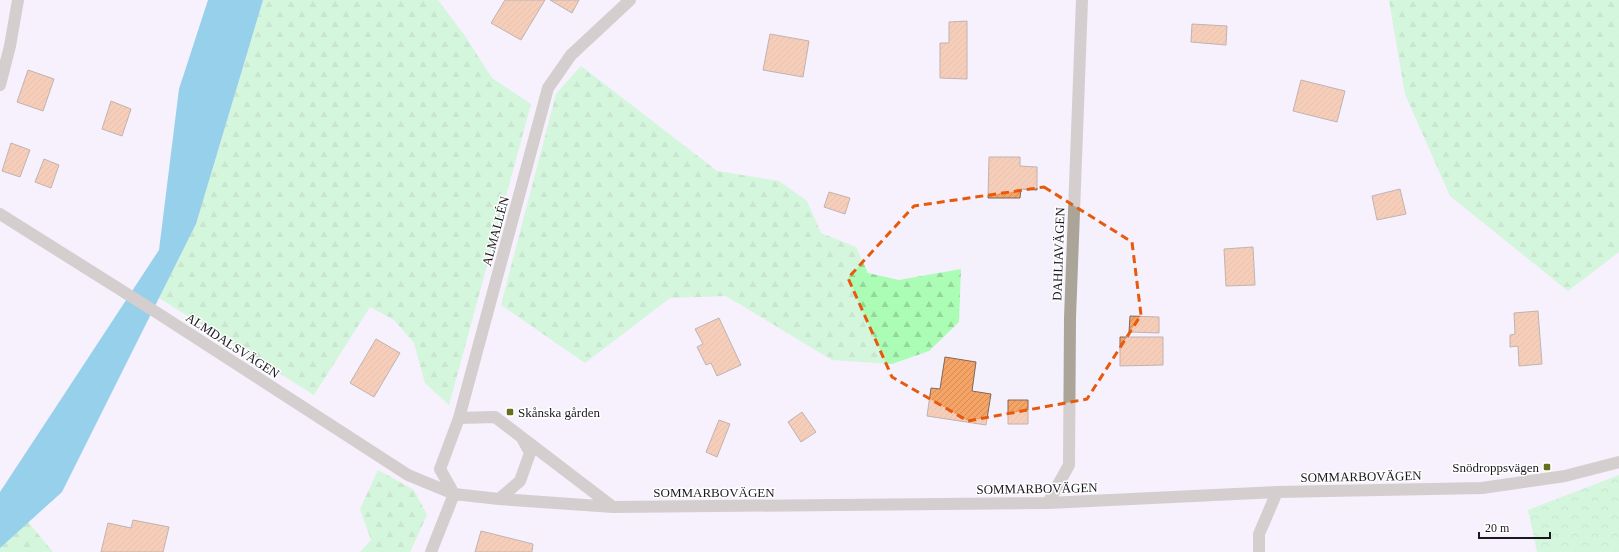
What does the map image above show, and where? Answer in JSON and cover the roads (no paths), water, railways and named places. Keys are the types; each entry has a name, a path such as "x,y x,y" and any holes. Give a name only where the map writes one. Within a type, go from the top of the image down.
{"street":[{"path":"0,85 10,46 18,0"},
{"name":"ALMALLÉN","path":"454,494 440,470 459,418 548,88 571,55 630,0"},
{"name":"DAHLIAVÄGEN","path":"1048,503 1069,465 1070,318 1082,0"},
{"name":"ALMDALSVÄGEN","path":"0,214 159,314 408,475 454,494"},
{"path":"459,418 495,417 521,435 613,507"},
{"path":"499,499 520,481 526,466 530,453 521,435"},
{"name":"SOMMARBOVÄGEN","path":"454,494 499,499 613,507 1048,503 1277,492 1482,488 1565,476 1619,462"},
{"path":"1259,552 1259,534 1277,492"},
{"path":"431,552 454,494"}],"water":[{"path":"208,0 263,0 196,224 62,492 0,548 0,492 159,250 179,89"}],"place":[{"name":"Skånska gården","path":"510,412"},
{"name":"Snödroppsvägen","path":"1547,467"}]}
